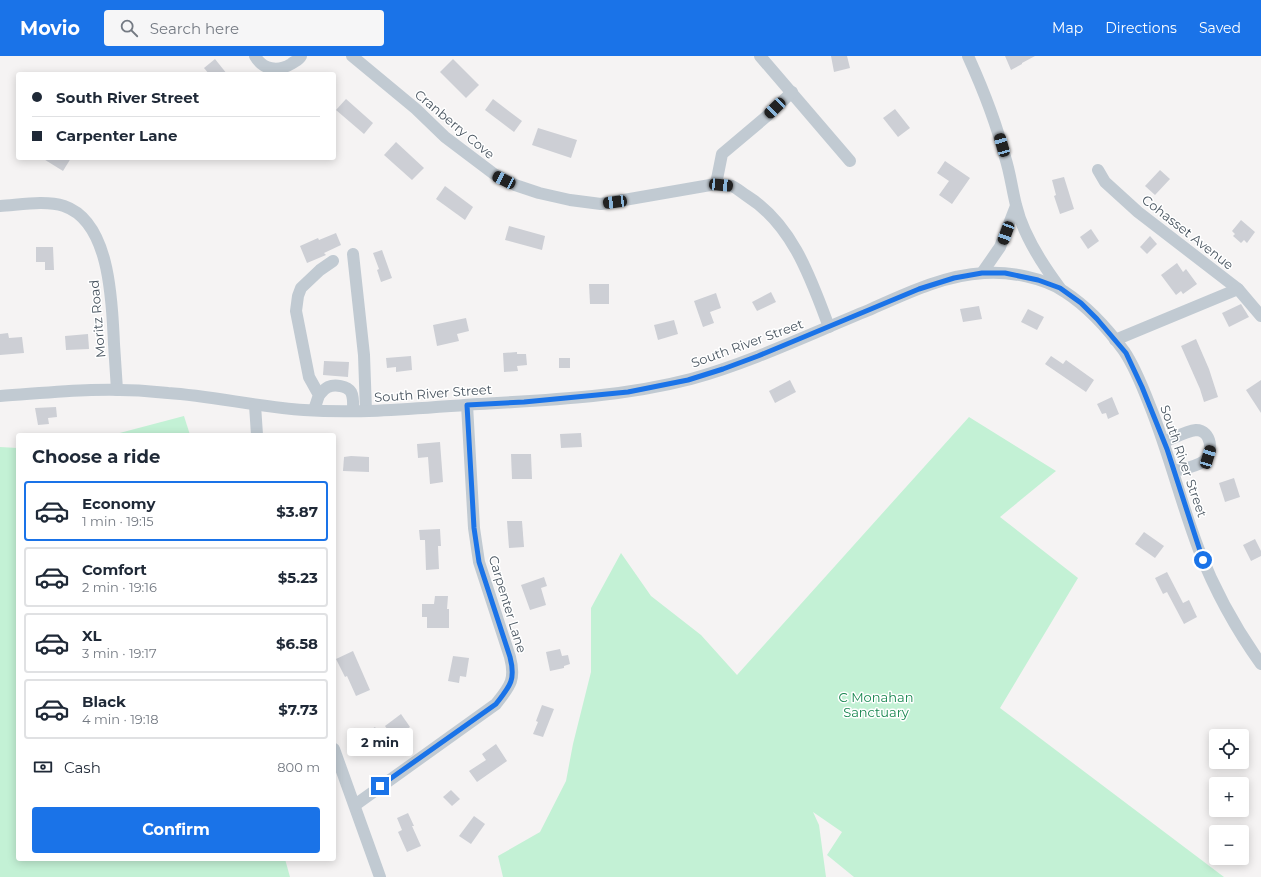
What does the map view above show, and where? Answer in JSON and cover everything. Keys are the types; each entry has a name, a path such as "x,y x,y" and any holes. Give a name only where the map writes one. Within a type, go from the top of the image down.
{"street":[{"path":"255,56 258,62 271,70 285,67 300,59 302,56"},
{"name":"Cranberry Cove","path":"352,56 416,109 445,137 494,174 515,185 539,193 570,200 601,204 716,184 731,186 752,199 764,209 788,236 804,263 829,327"},
{"path":"760,56 784,86 792,92 850,161"},
{"path":"968,56 982,88 998,132 1022,225 1051,276 1060,288"},
{"path":"716,184 722,154 767,116 792,92"},
{"name":"Cohasset Avenue","path":"1098,170 1105,182 1138,212 1238,289 1261,316"},
{"name":"Moritz Road","path":"0,206 50,203 64,206 84,219 91,230 104,260 112,297 117,390"},
{"path":"982,273 1000,247 1016,206"},
{"path":"353,254 364,355 366,411"},
{"path":"319,395 309,377 296,311 298,296 301,288 320,270 333,261"},
{"name":"South River Street","path":"0,396 117,390 170,393 255,405 314,410 366,411 467,405 628,392 688,380 723,369 919,289 954,278 982,273 1005,273 1038,280 1060,288 1081,303 1126,353 1142,387 1164,442 1198,548 1208,572 1234,623 1261,664"},
{"path":"1115,340 1238,289"},
{"path":"314,410 319,395 328,387 338,386 344,387 350,391 353,397 353,411"},
{"path":"255,405 257,433"},
{"name":"Carpenter Lane","path":"355,805 496,704 508,690 512,680 513,669 510,657 479,562 474,528 467,405"},
{"path":"1164,442 1198,430 1203,432 1208,439 1211,449 1208,457 1203,462 1174,471"},
{"path":"336,754 380,877"}],"green space":[{"path":"184,416 189,433 120,433"},
{"name":"C Monahan Sanctuary","path":"969,417 1056,471 1000,517 1078,578 1000,708 1224,877 854,877 827,855 842,832 813,812 819,825 826,877 503,877 498,856 540,832 566,781 573,744 591,672 591,608 621,553 651,596 701,635 737,675"},
{"path":"0,447 16,448 16,861 286,861 290,877 0,877"}],"building":[{"path":"831,56 847,56 850,68 834,72"},
{"path":"1005,56 1035,56 1011,70"},
{"path":"215,59 225,72 207,72 204,68"},
{"path":"453,59 479,85 466,98 440,72"},
{"path":"346,99 373,123 364,134 336,110"},
{"path":"493,99 522,121 514,132 485,110"},
{"path":"895,109 910,128 898,137 883,118"},
{"path":"538,128 577,140 571,158 532,145"},
{"path":"396,142 424,168 412,180 384,155"},
{"path":"45,160 70,160 63,171"},
{"path":"945,161 970,178 952,204 939,195 949,181 937,173"},
{"path":"1160,170 1170,179 1155,195 1145,186"},
{"path":"1064,177 1074,209 1060,214 1054,196 1056,195 1052,180"},
{"path":"445,186 473,207 465,220 436,199"},
{"path":"1241,220 1255,232 1247,243 1244,240 1241,243 1233,236 1235,234 1232,231"},
{"path":"509,226 545,236 542,250 505,240"},
{"path":"1091,229 1099,241 1088,249 1080,237"},
{"path":"336,233 341,245 324,253 326,255 307,263 300,246 318,238 319,240"},
{"path":"1150,236 1157,244 1147,254 1140,247"},
{"path":"36,247 53,247 54,270 45,270 45,262 36,262"},
{"path":"382,250 392,278 381,282 377,270 379,269 373,253"},
{"path":"1177,263 1183,272 1186,269 1197,284 1183,294 1181,291 1176,295 1161,275"},
{"path":"589,284 609,284 609,304 590,304"},
{"path":"771,292 776,302 757,311 752,302"},
{"path":"716,293 721,308 710,312 714,323 703,327 694,301"},
{"path":"1241,304 1249,317 1229,327 1222,313"},
{"path":"979,306 982,319 963,322 960,309"},
{"path":"1028,309 1044,317 1037,330 1021,322"},
{"path":"466,318 469,331 457,334 459,341 437,346 433,325"},
{"path":"674,320 678,334 658,340 654,325"},
{"path":"8,333 9,338 22,337 24,353 0,355 0,334"},
{"path":"88,334 89,349 66,350 65,336"},
{"path":"1196,339 1209,369 1218,397 1204,402 1200,389 1181,346"},
{"path":"517,352 517,354 526,354 527,365 517,366 518,371 504,372 503,353"},
{"path":"411,356 412,370 396,372 396,367 387,368 386,358"},
{"path":"1051,356 1063,364 1066,360 1094,380 1086,392 1045,364"},
{"path":"559,358 570,358 570,368 559,368"},
{"path":"324,361 349,362 348,377 323,375"},
{"path":"790,380 796,392 775,403 769,391"},
{"path":"1261,380 1261,413 1246,390"},
{"path":"1112,397 1119,414 1108,419 1106,413 1102,414 1097,404"},
{"path":"56,407 57,417 48,418 49,424 38,425 35,408"},
{"path":"581,433 582,447 561,448 560,434"},
{"path":"440,442 443,482 430,484 428,457 418,458 417,444"},
{"path":"511,454 531,454 532,479 512,479"},
{"path":"344,457 369,457 369,472 343,471"},
{"path":"1234,478 1240,497 1225,502 1219,483"},
{"path":"507,521 522,521 524,547 509,548"},
{"path":"440,529 441,546 438,546 439,569 426,570 425,540 420,540 419,530"},
{"path":"1144,532 1164,546 1155,558 1135,544"},
{"path":"1255,539 1261,551 1261,556 1251,561 1243,545"},
{"path":"1167,572 1183,603 1189,600 1197,617 1184,624 1167,592 1163,594 1155,578"},
{"path":"544,577 547,586 541,588 546,605 530,610 521,585"},
{"path":"435,596 448,596 447,609 449,609 449,628 427,628 427,617 422,617 422,604 434,604"},
{"path":"560,649 562,656 568,655 570,664 564,666 564,668 550,671 546,652"},
{"path":"353,651 370,690 356,696 347,676 345,677 336,659"},
{"path":"453,656 469,658 466,677 460,676 459,683 448,681"},
{"path":"542,705 554,709 543,737 533,734 538,722 536,721"},
{"path":"401,714 410,727 394,739 385,726"},
{"path":"375,727 382,738 373,745 365,734"},
{"path":"496,744 507,761 477,782 469,771 486,760 482,754"},
{"path":"451,790 460,799 452,806 443,797"},
{"path":"408,813 421,846 407,852 398,832 402,830 397,818"},
{"path":"474,816 485,824 471,844 459,836"}],"route":[{"path":"380,786 496,704 508,690 512,680 513,669 507,646 488,593 479,562 474,528 467,405 524,402 628,392 688,380 758,356 919,289 954,278 982,273 1005,273 1038,280 1060,288 1081,303 1126,353 1142,387 1167,449 1203,560"}]}
